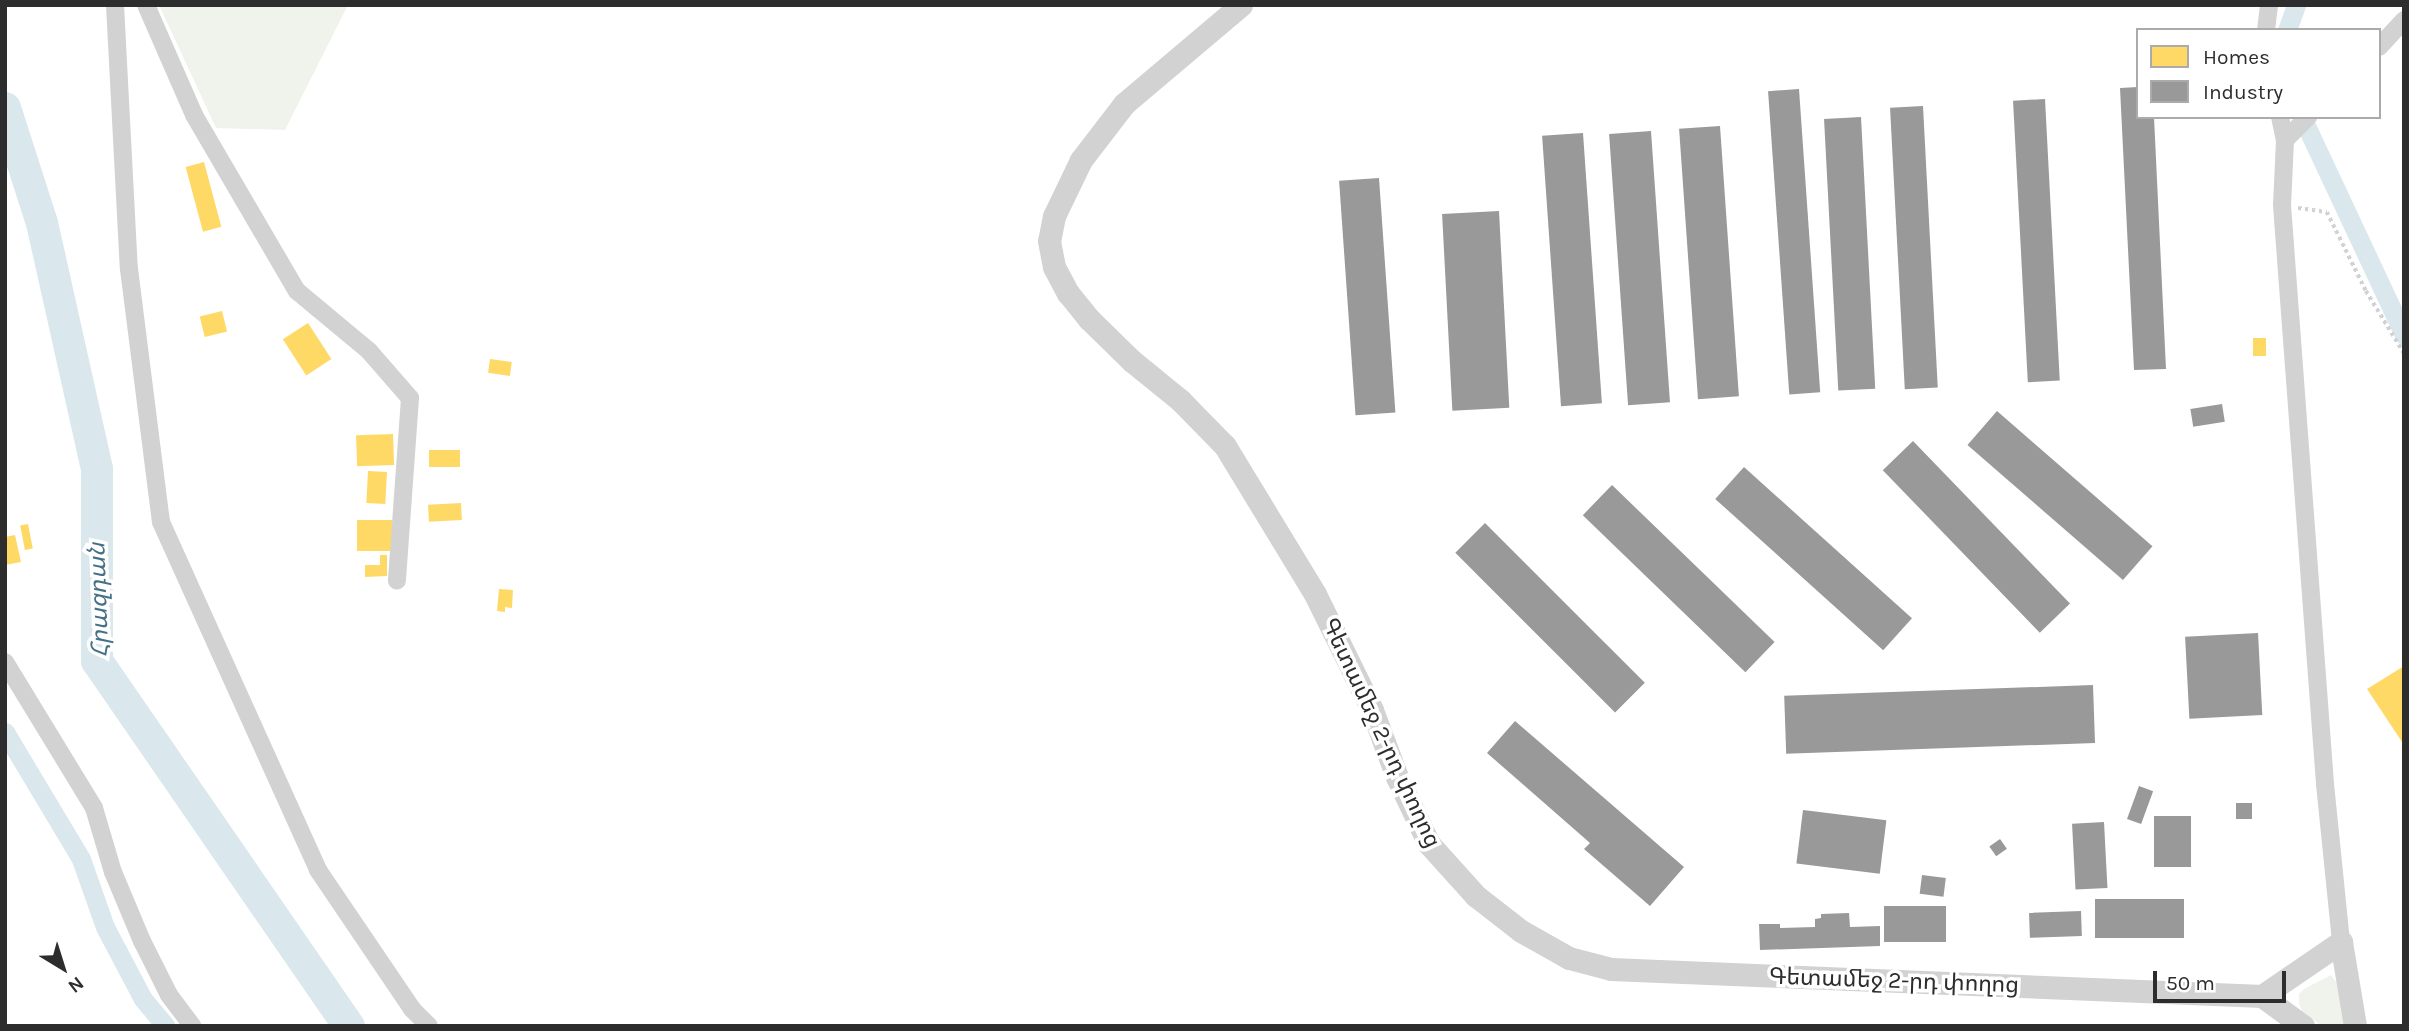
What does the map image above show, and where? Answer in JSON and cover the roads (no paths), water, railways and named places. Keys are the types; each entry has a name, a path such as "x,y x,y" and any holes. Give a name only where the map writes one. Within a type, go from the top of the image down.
{"street":[{"path":"115,5 129,269 162,522 318,870 412,1009 429,1026"},
{"path":"146,5 194,115 297,291 369,351 410,398 397,581"},
{"name":"Գետամեջ 2-րդ փողոց","path":"1241,5 1124,104 1081,160 1054,216 1049,241 1054,267 1068,293 1089,319 1132,361 1180,400 1225,446 1315,594 1372,710 1397,777 1429,844 1476,896 1521,931 1569,958 1611,969 2262,996"},
{"path":"2266,28 2269,5"},
{"path":"2381,45 2404,20"},
{"path":"2281,119 2286,140 2282,205 2325,784 2341,942 2356,1026"},
{"path":"2286,140 2306,119"},
{"path":"5,662 94,808 113,872 142,942 169,995 192,1026"},
{"path":"2303,1026 2262,996 2341,942"}],"waterway":[{"path":"2288,28 2296,5"},
{"name":"Հրազդան","path":"5,108 42,223 97,469 97,661 349,1026"},
{"path":"2303,119 2404,335"},
{"path":"5,732 81,859 105,927 143,999 166,1026"}]}
